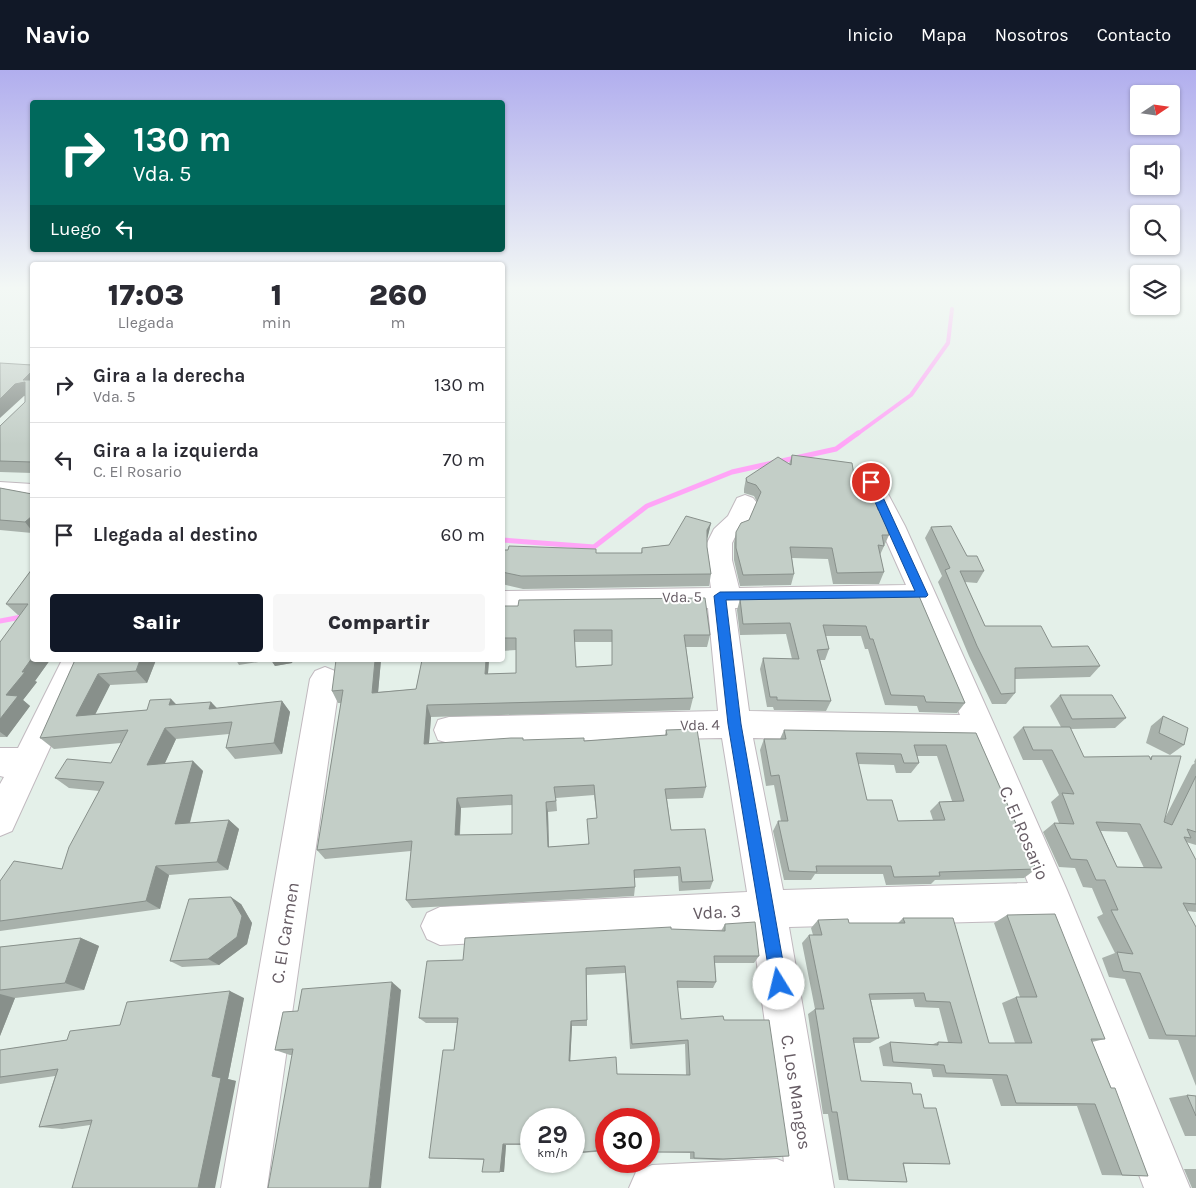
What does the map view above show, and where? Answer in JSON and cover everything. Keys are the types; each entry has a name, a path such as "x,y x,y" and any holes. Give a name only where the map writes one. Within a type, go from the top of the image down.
{"street":[{"name":"C. El Rosario","path":"871,482 981,729 1053,902 1167,1188"},
{"path":"0,489 30,491"},
{"name":"C. Los Mangos","path":"745,503 738,522 728,527 720,536 718,548 726,589 720,596 734,724 768,909 811,1188"},
{"name":"Vda. 5","path":"505,601 720,596 922,595"},
{"path":"0,820 14,763 75,662"},
{"name":"C. El Carmen","path":"244,1188 325,679"},
{"name":"Vda. 4","path":"449,730 734,724 981,729"},
{"name":"Vda. 3","path":"440,926 768,909 1053,902"},
{"path":"652,1188 777,1182 784,1188"}],"building":[{"path":"0,363 30,365 30,373 23,380 30,380 30,462 0,461 0,426 25,402 25,382 15,384 0,399"},
{"path":"792,455 852,463 854,475 865,476 869,496 874,497 878,510 881,510 889,535 882,535 884,546 878,545 884,572 837,573 832,548 790,547 794,574 743,575 736,548 736,532 741,523 749,520 761,492 756,485 747,482 746,478 778,457 791,465"},
{"path":"0,488 30,494 30,518 25,522 0,520"},
{"path":"686,516 711,523 707,530 707,547 711,574 521,576 505,573 505,550 508,550 509,546 596,549 596,553 642,553 642,548 669,545"},
{"path":"951,526 967,556 977,556 984,571 960,571 985,626 1041,626 1052,647 1088,646 1100,666 1015,668 1015,693 1001,694 977,646 945,570 950,568 931,527"},
{"path":"30,572 30,661 22,672 25,672 6,695 18,696 0,719 0,642 28,604 6,604"},
{"path":"919,596 965,703 926,702 924,696 891,695 873,639 870,639 866,626 823,625 829,649 817,650 831,701 777,700 777,697 770,697 763,658 799,659 790,623 743,624 740,599"},
{"path":"705,598 710,635 684,635 693,698 427,705 424,744 511,738 523,738 523,740 584,738 584,741 667,735 666,730 697,729 706,787 665,789 671,830 705,829 713,881 682,882 680,867 634,870 635,887 406,900 412,841 317,850 343,690 332,691 336,662 375,662 372,693 416,689 422,662 486,662 485,674 516,673 516,638 505,638 505,606 518,606 519,600","holes":["574,630 612,630 612,665 576,667","594,785 597,818 587,819 589,844 548,847 546,802 556,801 554,787","512,795 512,834 455,835 457,798"]},
{"path":"74,662 139,662 136,671 98,674 76,716 147,710 150,700 171,699 169,705 211,702 209,709 282,701 274,743 226,748 232,722 165,728 147,765 193,761 175,824 229,820 217,862 156,866 146,901 0,921 0,881 14,861 62,869 69,847 104,782 55,778 67,759 111,763 128,730 40,738"},
{"path":"1060,695 1112,695 1126,718 1072,719"},
{"path":"1163,716 1188,728 1184,745 1159,733"},
{"path":"1023,727 1070,727 1084,757 1149,756 1151,760 1152,756 1181,756 1164,822 1172,825 1196,776 1196,832 1187,829 1191,838 1184,837 1196,860 1196,904 1183,903 1196,927 1196,1036 1166,1035 1140,973 1123,971 1117,952 1133,954 1111,910 1118,910 1105,880 1096,880 1087,860 1071,859 1054,823 1074,824 1062,793 1074,794 1052,750 1033,750","holes":["1096,822 1140,824 1162,868 1117,867"]},
{"path":"784,730 976,733 1036,869 939,872 940,876 894,877 891,866 816,866 817,872 789,871 778,821 788,821 779,775 771,776 764,739 786,739","holes":["914,745 946,745 964,801 939,802 945,820 898,821 892,800 867,800 856,753 901,754 904,763 919,763"]},
{"path":"231,897 242,916 237,937 208,959 170,961 189,899"},
{"path":"1055,914 1105,1039 1091,1039 1111,1088 1115,1088 1148,1176 1122,1175 1095,1104 1016,1103 1007,1075 946,1073 944,1065 893,1062 890,1042 938,1045 938,1042 962,1043 950,1002 926,1001 924,993 869,994 879,1038 853,1038 861,1081 911,1083 913,1094 921,1094 924,1108 936,1108 950,1164 903,1163 907,1182 848,1180 837,1112 832,1112 815,1009 824,1009 809,935 822,935 818,920 848,919 849,923 905,923 903,918 953,918 989,1043 1032,1043 1016,997 1037,997 1007,915"},
{"path":"755,922 759,956 714,956 716,982 677,981 681,1019 723,1016 724,1020 769,1020 789,1156 723,1159 694,1158 694,1152 660,1152 660,1108 595,1108 595,1151 585,1152 585,1108 520,1108 520,1144 503,1144 500,1172 482,1172 484,1159 429,1158 443,1050 454,1050 458,1018 419,1018 427,961 463,960 465,938 671,927 671,929 725,931 725,924","holes":["625,966 632,1044 688,1040 690,1075 617,1074 616,1057 569,1061 571,1021 587,1020 586,968"]},
{"path":"81,938 65,983 0,990 0,947"},
{"path":"392,982 369,1188 268,1188 293,1049 275,1050 283,1012 298,1011 302,989"},
{"path":"230,991 212,1076 221,1078 198,1188 72,1188 92,1120 39,1127 58,1069 0,1077 0,1050 67,1040 70,1031 120,1025 127,1002"},
{"path":"1187,1095 1196,1096 1196,1116"}],"waterway":[{"path":"856,435 911,395 948,340"},
{"path":"505,540 594,547 647,506 732,472 836,449 858,433"},
{"path":"0,621 30,615"}],"route":[{"path":"779,984 768,909 734,724 720,596 922,595 893,526 871,482"}]}
